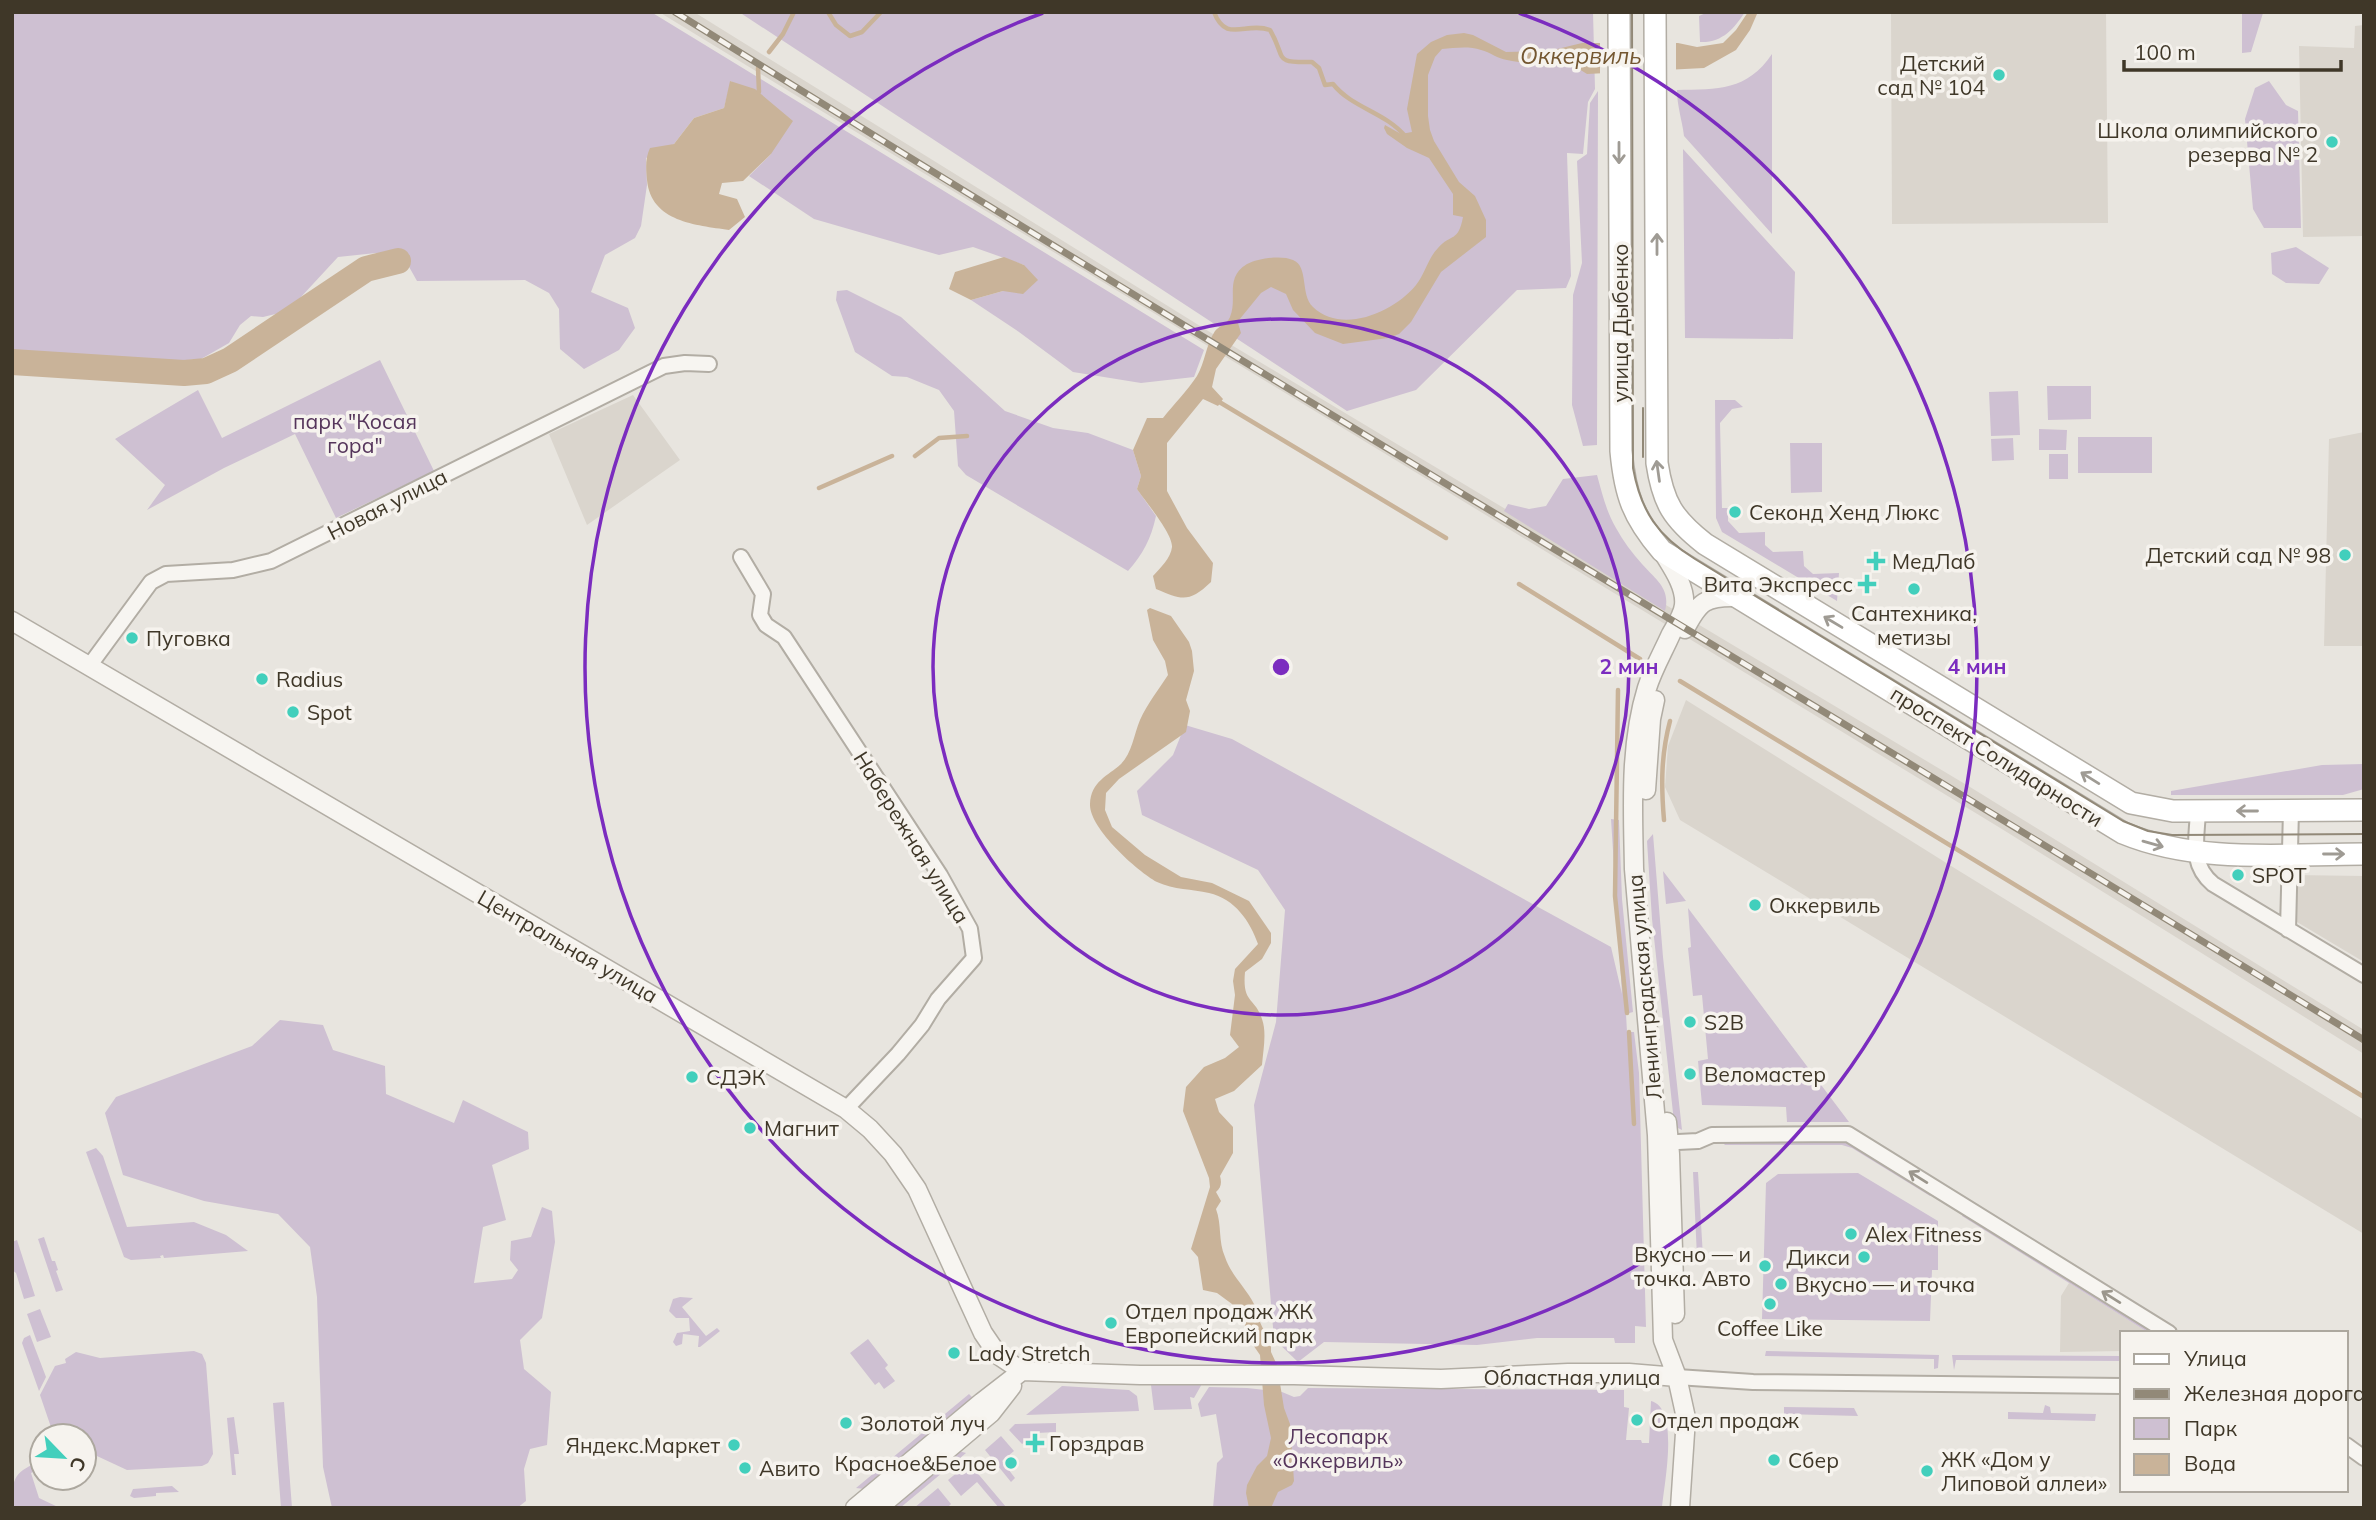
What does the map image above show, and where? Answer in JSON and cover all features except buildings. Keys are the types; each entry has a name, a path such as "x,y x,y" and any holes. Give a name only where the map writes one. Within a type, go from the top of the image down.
{"main road":[{"name":"улица Дыбенко","path":"1619,18 1621,451 1624,483 1632,507 1642,527 1662,551"},
{"name":"улица Дыбенко","path":"1655,18 1657,463 1661,490 1671,512 1688,531"},
{"name":"проспект Солидарности","path":"1688,531 1705,544 2132,803 2173,811 2364,810"},
{"name":"проспект Солидарности","path":"1662,551 2123,834 2147,843 2197,852 2364,854"}],"street":[{"name":"Новая улица","path":"90,665 137,598 151,582 166,574 233,570 271,561 664,366 709,364"},
{"path":"1662,551 1677,575 1689,608 1717,596 1737,597"},
{"name":"Набережная улица","path":"741,557 763,594 760,615 766,625 783,637 790,647 940,875 970,929 974,958 937,999 922,1025 898,1054 846,1109"},
{"name":"Ленинградская улица","path":"1680,1508 1686,1418 1677,1377 1644,856 1651,719 1658,688 1689,608"},
{"name":"Центральная улица","path":"12,621 846,1109 870,1129 893,1154 917,1189 983,1333 998,1355 1022,1371"},
{"path":"2288,930 2291,810"},
{"path":"2198,811 2197,863 2202,875 2364,975"},
{"path":"1663,1143 1698,1141 1712,1135 1848,1134 2166,1331"},
{"path":"992,1394 998,1369 998,1355"},
{"path":"855,1508 1022,1371"},
{"path":"878,1508 991,1413 1022,1371"},
{"name":"Областная улица","path":"1022,1371 1441,1379 1629,1373 1753,1382 2120,1386"},
{"path":"2348,1446 2364,1458"}],"shaded area":[{"path":"659,12 694,12 1213,334 1970,787 2364,1030 2364,1054 1997,826"},
{"name":"Детский сад № 104","path":"1891,12 2106,12 2108,223 1892,224"},
{"name":"Школа олимпийского резерва № 2","path":"2364,25 2364,236 2303,237 2299,46 2354,48 2355,26"},
{"path":"633,395 680,460 587,525 549,434"},
{"name":"Детский сад № 98","path":"2364,432 2364,646 2324,646 2329,439"},
{"path":"1686,700 2364,1120 2364,1234 1680,820 1665,787 1668,746"},
{"path":"2293,875 2364,876 2364,962 2292,919"},
{"path":"2069,1283 2146,1331 2120,1331 2120,1351 2060,1352 2061,1296"}],"green space":[{"path":"12,12 651,12 1204,350 1194,377 1141,383 1073,372 971,300 1003,291 1024,265 973,247 939,255 814,219 749,176 771,154 731,81 724,108 694,118 674,144 646,158 647,185 641,226 635,238 605,255 591,292 628,308 635,328 619,350 584,369 560,349 559,309 549,293 525,280 417,281 403,256 376,253 338,257 288,311 263,317 251,316 240,325 229,343 201,359 147,363 12,355"},
{"path":"739,12 1593,12 1595,89 1588,102 1583,154 1567,153 1571,276 1566,288 1517,290 1416,390 1347,411"},
{"path":"1708,12 1745,12 1727,34 1715,40 1700,42 1699,16"},
{"path":"2242,12 2269,12 2263,13 2251,52 2242,53"},
{"path":"1772,54 1772,234 1684,136 1677,90 1730,86 1752,75"},
{"path":"2269,81 2286,105 2298,111 2301,228 2264,228 2253,209 2245,119 2255,88"},
{"path":"1598,91 1597,445 1583,446 1572,405 1573,295 1582,263 1577,161 1587,154 1590,103"},
{"path":"1683,149 1795,272 1793,339 1685,338"},
{"path":"2296,247 2329,268 2319,284 2286,283 2272,274 2271,253"},
{"path":"847,290 901,317 1005,411 1053,428 1088,433 1133,450 1141,476 1137,489 1156,516 1146,546 1128,571 966,475 958,466 954,411 939,390 907,377 892,376 855,352 836,300 837,291"},
{"name":"парк \"Косая гора\"","path":"380,360 434,471 336,518 295,434 224,468 147,510 165,485 115,439 198,390 222,438"},
{"path":"2047,386 2091,386 2091,419 2048,420"},
{"path":"2018,391 2020,435 1991,436 1989,392"},
{"path":"1715,400 1735,400 1743,407 1732,409 1720,423 1722,508 1728,508 1728,521 1739,533 1765,532 1765,545 1773,552 1803,551 1804,566 1813,574 1839,573 1837,601 1722,532 1716,518"},
{"path":"2039,429 2067,430 2066,450 2039,450"},
{"path":"2078,437 2152,437 2152,473 2078,473"},
{"path":"2013,438 2014,460 1992,461 1991,439"},
{"path":"1790,443 1822,443 1822,492 1791,493"},
{"path":"2049,454 2068,454 2068,479 2049,479"},
{"path":"1597,475 1607,509 1619,533 1664,590 1665,611 1504,511 1508,504 1529,509 1546,506 1563,479"},
{"path":"1185,725 1232,739 1611,947 1622,994 1611,819 1619,820 1622,899 1633,1012 1626,1014 1627,1032 1634,1032 1639,1073 1646,1327 1635,1326 1635,1343 1615,1343 1614,1338 1537,1338 1477,1345 1324,1342 1298,1362 1274,1339 1254,1105 1276,1022 1285,910 1258,870 1142,815 1137,791 1173,755"},
{"path":"2364,764 2364,789 2343,795 2171,795 2171,791 2322,765"},
{"path":"1653,834 1682,1130 1674,1122 1652,919 1647,841"},
{"path":"1663,871 1686,901 1666,904"},
{"path":"1688,908 1849,1122 1787,1122 1786,1107 1702,1105 1698,1061 1708,1059 1702,995 1693,996 1688,948 1691,947"},
{"path":"280,1020 323,1025 333,1050 385,1066 386,1094 454,1123 463,1100 528,1132 529,1149 492,1165 506,1220 483,1227 474,1283 512,1279 518,1270 510,1260 511,1241 531,1237 542,1207 552,1211 555,1242 542,1318 520,1340 524,1369 551,1392 547,1445 530,1449 524,1469 526,1501 517,1508 332,1508 323,1467 317,1297 310,1247 278,1214 204,1201 123,1175 105,1113 116,1097 252,1046"},
{"path":"1842,1138 1933,1192 1930,1196 1852,1148 1842,1145 1723,1143"},
{"path":"96,1148 103,1156 127,1227 194,1222 226,1235 248,1251 164,1258 163,1255 161,1258 131,1260 124,1257 86,1152"},
{"path":"1693,1172 1698,1172 1703,1257 1697,1257"},
{"name":"Alex Fitness","path":"1858,1173 1938,1221 1938,1270 1932,1270 1930,1321 1762,1319 1766,1183 1778,1174"},
{"path":"1965,1212 2155,1331 2146,1331 1962,1216"},
{"path":"44,1237 52,1261 55,1261 63,1290 56,1292 38,1239"},
{"path":"17,1240 35,1296 24,1299 16,1273 12,1270 12,1242"},
{"path":"693,1298 682,1307 706,1336 717,1328 720,1331 700,1347 699,1336 683,1334 682,1344 676,1346 673,1342 677,1333 690,1331 689,1318 676,1318 669,1311 673,1299"},
{"path":"40,1309 51,1337 37,1342 27,1314"},
{"path":"30,1335 46,1377 39,1391 22,1343 24,1338"},
{"path":"868,1339 888,1365 885,1368 895,1381 884,1389 879,1382 875,1385 850,1353"},
{"path":"194,1351 202,1354 206,1363 213,1454 208,1463 202,1466 127,1470 98,1457 98,1422 49,1422 40,1395 55,1366 66,1363 65,1359 76,1352 100,1358"},
{"path":"1766,1351 1939,1355 1938,1368 1934,1369 1934,1359 1765,1356"},
{"path":"1952,1355 2120,1356 2120,1361 1956,1360 1954,1370"},
{"path":"1203,1382 1194,1398 1190,1397 1192,1409 1154,1410 1151,1385"},
{"path":"1062,1386 1129,1390 1137,1396 1139,1411 1026,1415"},
{"name":"Лесопарк «Оккервиль»","path":"1209,1387 1282,1392 1294,1397 1300,1396 1308,1388 1624,1390 1624,1407 1629,1408 1626,1440 1649,1443 1651,1401 1660,1407 1665,1417 1668,1448 1662,1508 1213,1508 1217,1463 1223,1457 1216,1414 1201,1417 1198,1404"},
{"path":"969,1394 974,1399 864,1489 856,1488"},
{"path":"284,1402 292,1508 281,1508 273,1403"},
{"path":"2045,1405 2050,1407 2051,1413 2096,1414 2095,1421 2008,1419 2008,1412 2043,1413"},
{"path":"1784,1407 1854,1408 1858,1416 1784,1414"},
{"path":"234,1417 239,1454 234,1454 236,1475 232,1475 227,1418"},
{"path":"1056,1423 1056,1432 1037,1433 1022,1444 1009,1430 1015,1424"},
{"path":"1001,1436 1014,1451 1002,1461 1015,1478 1011,1482 985,1450"},
{"path":"959,1451 966,1453 900,1508 890,1508"},
{"path":"969,1463 1006,1508 999,1508 977,1482 961,1496 948,1480"},
{"path":"28,1467 28,1492 37,1492 39,1498 60,1508 18,1508 12,1505 14,1481"},
{"path":"172,1486 179,1492 134,1498 130,1496 133,1489"},
{"path":"938,1488 951,1504 947,1508 914,1508"}],"water":[{"path":"1748,12 1757,14 1736,50 1704,68 1587,74 1567,64 1518,62 1472,48 1442,49 1435,57 1428,75 1430,130 1459,182 1475,196 1486,220 1486,237 1441,272 1411,322 1399,334 1388,338 1343,344 1315,333 1293,310 1286,294 1271,287 1261,293 1239,320 1241,333 1216,369 1212,387 1223,399 1218,406 1203,399 1167,443 1167,491 1187,528 1213,563 1211,582 1197,594 1185,597 1156,589 1153,576 1165,563 1172,547 1163,526 1137,489 1141,476 1133,450 1147,418 1163,418 1197,376 1212,336 1230,317 1234,282 1240,270 1247,264 1263,259 1277,257 1293,260 1301,268 1309,302 1313,307 1338,319 1367,317 1395,304 1406,295 1419,281 1435,252 1459,231 1463,217 1453,215 1453,194 1429,158 1407,148 1387,134 1384,128 1385,125 1401,134 1412,132 1407,109 1417,54 1431,42 1447,35 1464,33 1506,52 1549,51 1582,43 1678,43 1697,47 1723,43"},
{"path":"730,81 755,89 793,121 771,154 743,181 722,183 719,194 737,199 745,217 729,230 690,223 666,213 650,194 646,168 650,148 674,144 694,118 724,108"},
{"path":"1004,257 1024,265 1038,280 1023,294 1003,291 971,300 949,289 955,272"},
{"path":"1150,608 1171,616 1192,651 1194,671 1186,700 1190,711 1186,732 1119,779 1106,793 1105,810 1112,827 1145,855 1181,877 1212,883 1249,901 1271,933 1271,943 1262,959 1245,972 1245,990 1263,1024 1262,1065 1234,1091 1215,1099 1219,1112 1233,1127 1233,1153 1220,1176 1221,1185 1216,1192 1221,1201 1216,1209 1223,1251 1231,1270 1254,1304 1262,1326 1271,1337 1271,1352 1277,1365 1284,1408 1290,1424 1294,1481 1292,1485 1278,1492 1271,1508 1249,1508 1246,1493 1257,1466 1267,1456 1271,1438 1264,1405 1260,1355 1249,1339 1243,1319 1232,1304 1217,1293 1203,1290 1198,1257 1191,1249 1210,1187 1209,1178 1183,1111 1186,1087 1204,1067 1225,1058 1239,1047 1230,1035 1235,969 1258,944 1246,919 1226,900 1209,893 1163,885 1138,869 1105,836 1097,825 1090,804 1097,784 1125,760 1143,714 1168,675 1165,661 1153,640 1147,610"}],"pier":[{"path":"1676,39 1676,73 1600,77 1600,40"}],"waterway":[{"path":"769,52 783,34 794,12"},
{"path":"828,12 836,25 850,36 862,32 881,12"},
{"path":"1214,12 1224,27 1270,30 1282,57 1291,62 1312,62 1319,68 1325,85 1333,84 1349,99 1388,121 1405,136"},
{"path":"758,68 759,92"},
{"path":"12,362 184,373 206,371 230,360 366,269 398,261"},
{"path":"1216,400 1446,538"},
{"path":"915,456 939,438 967,436"},
{"path":"819,488 892,456"},
{"path":"1519,584 1640,659"},
{"path":"1680,681 2364,1097"},
{"path":"1618,690 1615,896 1627,1013"},
{"path":"1664,820 1663,770 1670,721"},
{"path":"1629,1032 1634,1124"}],"tram line":[{"path":"1632,12 1633,468 1646,510 1661,532 1695,559 2123,821 2148,831 2172,835 2364,834"},
{"path":"1643,408 1643,457"}],"railway":[{"path":"675,12 1307,400 2364,1040"}],"place":[{"name":"Детский сад № 104","path":"1999,75"},
{"name":"Школа олимпийского резерва № 2","path":"2332,142"},
{"name":"Секонд Хенд Люкс","path":"1735,512"},
{"name":"Детский сад № 98","path":"2345,555"},
{"name":"МедЛаб","path":"1876,561"},
{"name":"Вита Экспресс","path":"1867,584"},
{"name":"Сантехника, метизы","path":"1914,589"},
{"name":"Пуговка","path":"132,638"},
{"name":"Radius","path":"262,679"},
{"name":"Spot","path":"293,712"},
{"name":"SPOT","path":"2238,875"},
{"name":"Оккервиль","path":"1755,905"},
{"name":"S2B","path":"1690,1022"},
{"name":"Веломастер","path":"1690,1074"},
{"name":"СДЭК","path":"692,1077"},
{"name":"Магнит","path":"750,1128"},
{"name":"Alex Fitness","path":"1851,1234"},
{"name":"Дикси","path":"1864,1257"},
{"name":"Вкусно — и точка. Авто","path":"1765,1266"},
{"name":"Вкусно — и точка","path":"1781,1284"},
{"name":"Coffee Like","path":"1770,1304"},
{"name":"Отдел продаж ЖК Европейский парк","path":"1111,1323"},
{"name":"Lady Stretch","path":"954,1353"},
{"name":"Отдел продаж","path":"1637,1420"},
{"name":"Золотой луч","path":"846,1423"},
{"name":"Горздрав","path":"1035,1443"},
{"name":"Яндекс.Маркет","path":"734,1445"},
{"name":"Сбер","path":"1774,1460"},
{"name":"Красное&Белое","path":"1011,1463"},
{"name":"Авито","path":"745,1468"},
{"name":"ЖК «Дом у Липовой аллеи»","path":"1927,1471"}]}
